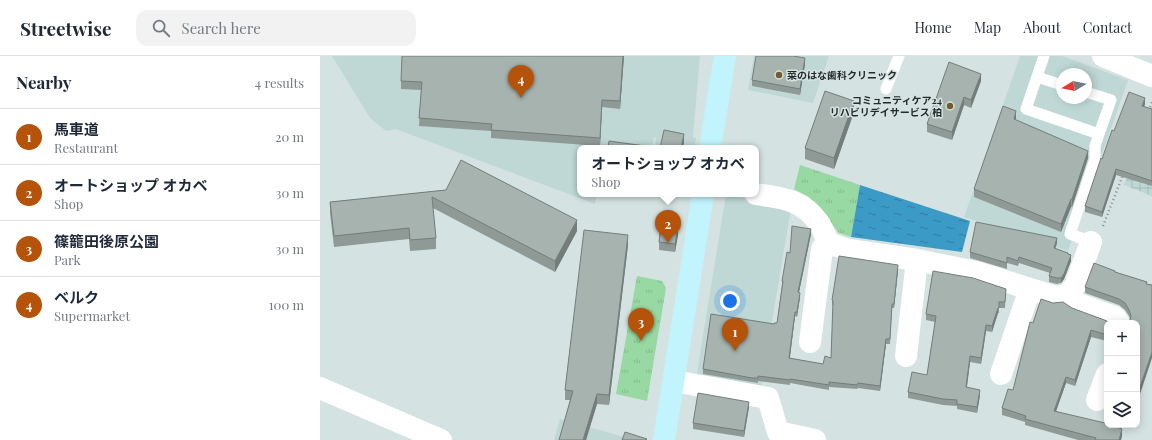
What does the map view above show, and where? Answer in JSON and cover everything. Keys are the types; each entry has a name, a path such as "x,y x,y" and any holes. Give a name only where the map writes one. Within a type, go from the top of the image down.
{"street":[{"path":"710,145 725,56"},
{"path":"1107,57 1152,76"},
{"path":"759,194 786,199 804,207 820,223 828,242 849,250 917,260 976,272 1056,297 1067,295 1075,286 1091,242"},
{"path":"664,440 703,197"},
{"path":"810,342 822,249 828,242"},
{"path":"906,356 917,260"},
{"path":"1001,374 1030,289"},
{"path":"1067,295 1076,303 1115,318 1117,320"},
{"path":"674,381 768,398 778,432 815,440"},
{"path":"1097,400 1104,382"},
{"path":"320,388 441,440"}],"lane":[{"path":"886,89 899,56"},
{"path":"1044,56 1026,109 1098,134"},
{"path":"1037,77 1056,83"},
{"path":"1091,242 1070,234 1095,159 1095,146 1098,134 1111,100 1092,94"}],"path":[{"path":"1146,117 1152,102"},
{"path":"1091,242 1099,236 1126,169"}],"shaded area":[{"path":"332,56 700,56 693,137 696,138 695,145 655,145 656,137 654,137 653,145 577,145 577,197 596,197 595,204 396,129 386,131 370,118"},
{"name":"菜のはな歯科クリニック","path":"754,56 829,56 813,103 748,90"},
{"path":"1020,56 1062,56 1128,80 1068,251 964,217"},
{"path":"1152,112 1152,196 1124,185"},
{"path":"726,197 740,197 791,208 761,388 696,379"},
{"path":"560,419 635,440 554,440"}],"green space":[{"path":"800,165 860,185 851,237 839,233 809,197 794,189"},
{"path":"637,276 662,281 666,288 647,401 616,394"}],"water":[{"path":"860,185 970,221 962,252 851,237"}],"building":[{"path":"402,56 623,56 620,101 602,100 600,138 491,130 492,124 419,118 422,82 401,81"},
{"name":"菜のはな歯科クリニック","path":"756,56 793,56 805,58 800,89 752,80"},
{"name":"コミュニティケア24 リハビリデイサービス 柏","path":"949,62 981,74 971,100 964,97 952,132 927,124"},
{"path":"825,91 854,101 834,158 805,148"},
{"path":"1129,92 1145,98 1142,106 1152,109 1152,181 1116,169 1102,212 1085,206 1101,158 1102,159 1112,130 1114,131"},
{"path":"1003,106 1016,111 1014,119 1088,151 1072,199 1061,224 974,189"},
{"path":"664,130 684,134 682,145 661,145"},
{"path":"609,141 638,145 608,145"},
{"path":"461,160 577,220 555,261 432,197 436,238 410,240 409,228 334,236 330,202 446,190"},
{"path":"976,222 1057,238 1054,248 1071,255 1064,274 1061,278 1049,276 1052,268 1019,257 1018,261 1007,257 1007,263 970,252"},
{"path":"661,225 678,228 675,244 659,242"},
{"path":"792,226 811,229 798,292 800,293 797,312 795,312 789,358 823,364 825,356 831,358 832,300 839,256 898,265 894,304 892,304 890,339 886,339 880,386 858,383 857,385 829,382 829,385 758,376 758,378 752,378 703,369 711,314 774,324 777,323 787,252 790,253"},
{"path":"584,230 628,235 609,395 597,394 583,440 559,440 573,391 565,390"},
{"path":"1094,263 1152,285 1152,352 1140,387 1140,320 1130,320 1131,316 1129,310 1125,303 1119,299 1085,287"},
{"path":"933,271 973,278 1006,289 1005,302 999,302 999,308 992,326 986,325 981,358 970,356 966,387 980,390 977,407 957,404 957,400 943,399 908,392 912,372 927,375 936,316 926,314"},
{"path":"1041,299 1053,303 1063,302 1072,308 1104,320 1104,334 1091,330 1075,380 1066,377 1054,411 1104,423 1104,428 1122,429 1119,440 1095,440 1096,438 1025,419 1026,416 1002,408 1008,389 1013,390 1030,322 1033,323"},
{"path":"698,393 749,402 744,431 693,423"},
{"path":"625,432 647,439 622,440"}],"place":[{"name":"菜のはな歯科クリニック","path":"779,75"},
{"name":"ベルク","path":"521,98"},
{"name":"コミュニティケア24 リハビリデイサービス 柏","path":"950,106"},
{"name":"オートショップ オカベ","path":"668,243"},
{"name":"篠籠田後原公園","path":"641,341"},
{"name":"馬車道","path":"735,351"}]}
